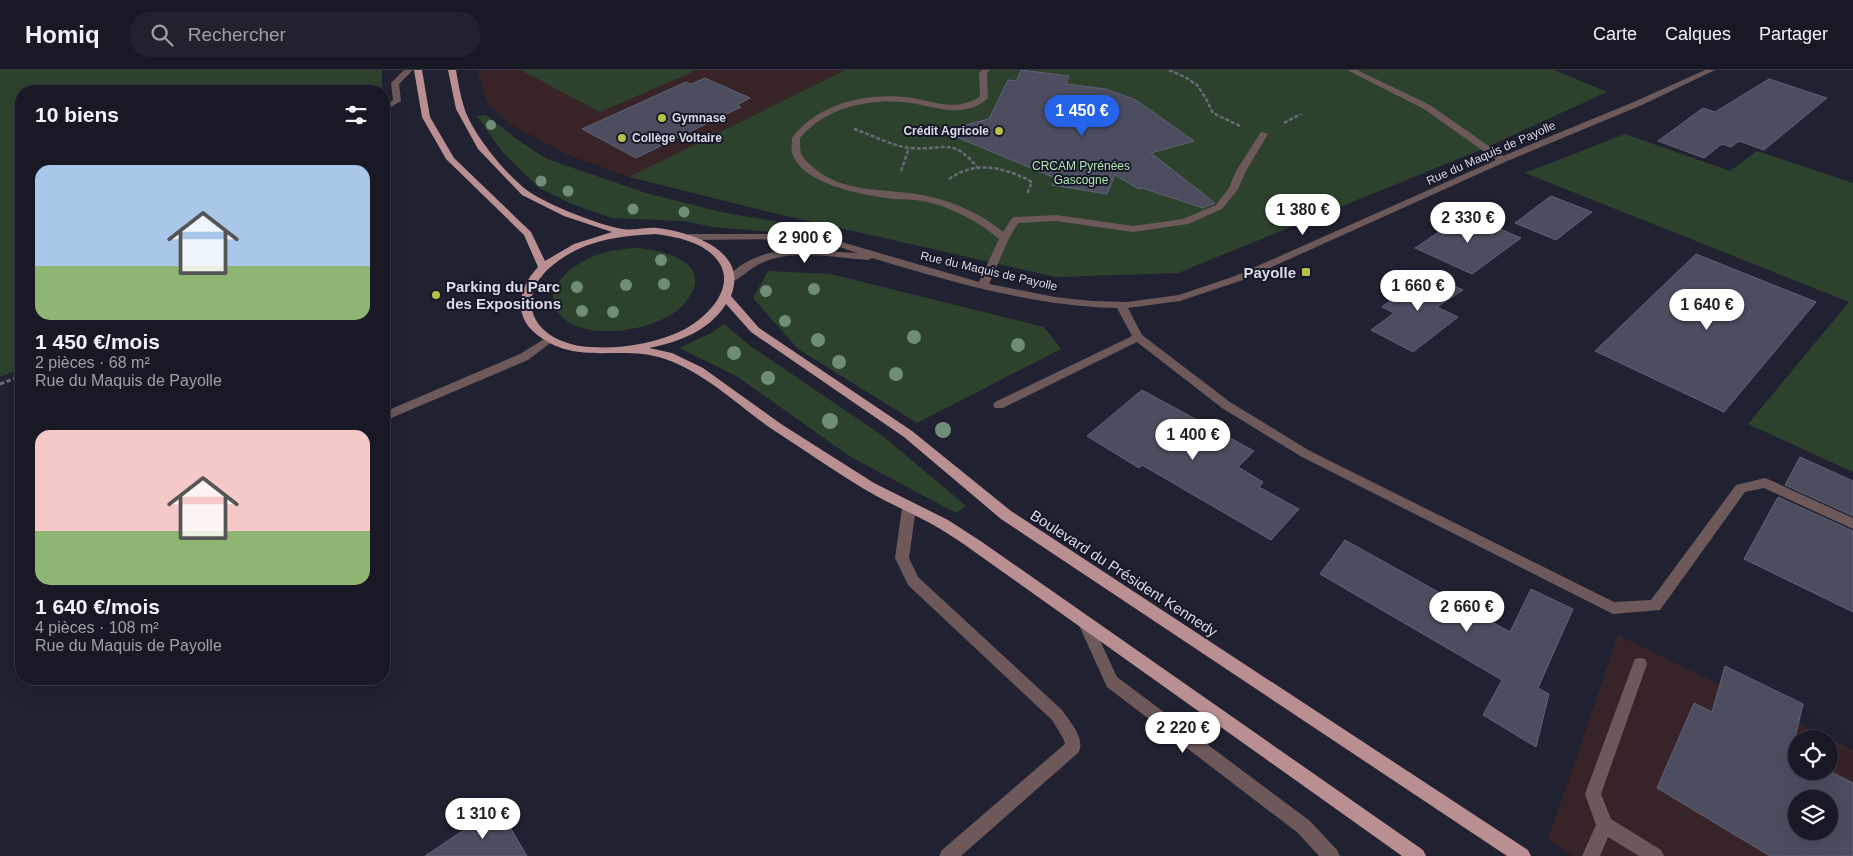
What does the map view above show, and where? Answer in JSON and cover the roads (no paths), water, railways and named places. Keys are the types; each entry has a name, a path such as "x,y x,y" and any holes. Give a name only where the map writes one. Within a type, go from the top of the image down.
{"main road":[{"path":"418,70 426,117 450,159 528,234 543,267"},
{"path":"452,70 460,109 482,149 525,193 567,214 624,232"},
{"path":"655,231 689,237 707,246 722,258 731,279 725,296 716,310 702,323 676,338 636,349 610,352 577,349 549,339 531,324 524,306 528,286 543,267 565,251 593,240 624,232 655,231"},
{"name":"Boulevard du Président Kennedy","path":"725,296 755,330 908,434 1006,515 1522,856"},
{"path":"636,349 668,356 699,371 777,427 869,486 943,524 977,546 1417,856"}],"street":[{"path":"390,105 397,101 395,70"},
{"path":"395,83 409,70"},
{"path":"986,70 983,73 984,98 971,106 951,110 913,100 871,101 828,110 814,118 796,138 797,153 809,169 829,181 865,192 916,196 939,202 981,221 1004,238"},
{"path":"1351,70 1426,107 1502,160"},
{"name":"Rue du Maquis de Payolle","path":"689,237 801,235 822,238 851,246 876,257 982,285 1065,302 1121,305 1160,302 1211,289 1711,70"},
{"path":"982,285 1004,238 1015,220 1056,218 1133,229 1185,222 1219,207 1232,189 1264,134"},
{"name":"Rue du Maquis de Payolle","path":"731,279 738,271 750,265 772,257 795,252 817,252 844,257 876,257"},
{"path":"1121,305 1138,338 1226,405 1306,454 1613,608 1655,606 1741,488 1765,483 1853,524"},
{"path":"999,406 1138,338"},
{"path":"390,414 524,357 549,339"},
{"path":"909,508 902,558 913,581 1057,715 1071,736 1073,747 948,856"},
{"path":"1084,621 1112,682 1304,827 1331,856"},
{"path":"1640,664 1593,794 1605,825 1655,856"},
{"path":"1591,856 1605,825"}],"place":[{"name":"Gymnase","path":"662,118"},
{"name":"Crédit Agricole","path":"999,131"},
{"name":"Collège Voltaire","path":"622,138"},
{"name":"Payolle","path":"1306,272"},
{"name":"Parking du Parc des Expositions","path":"436,295"}],"park label":[{"name":"CRCAM Pyrénées Gascogne","path":"1081,173"}]}
